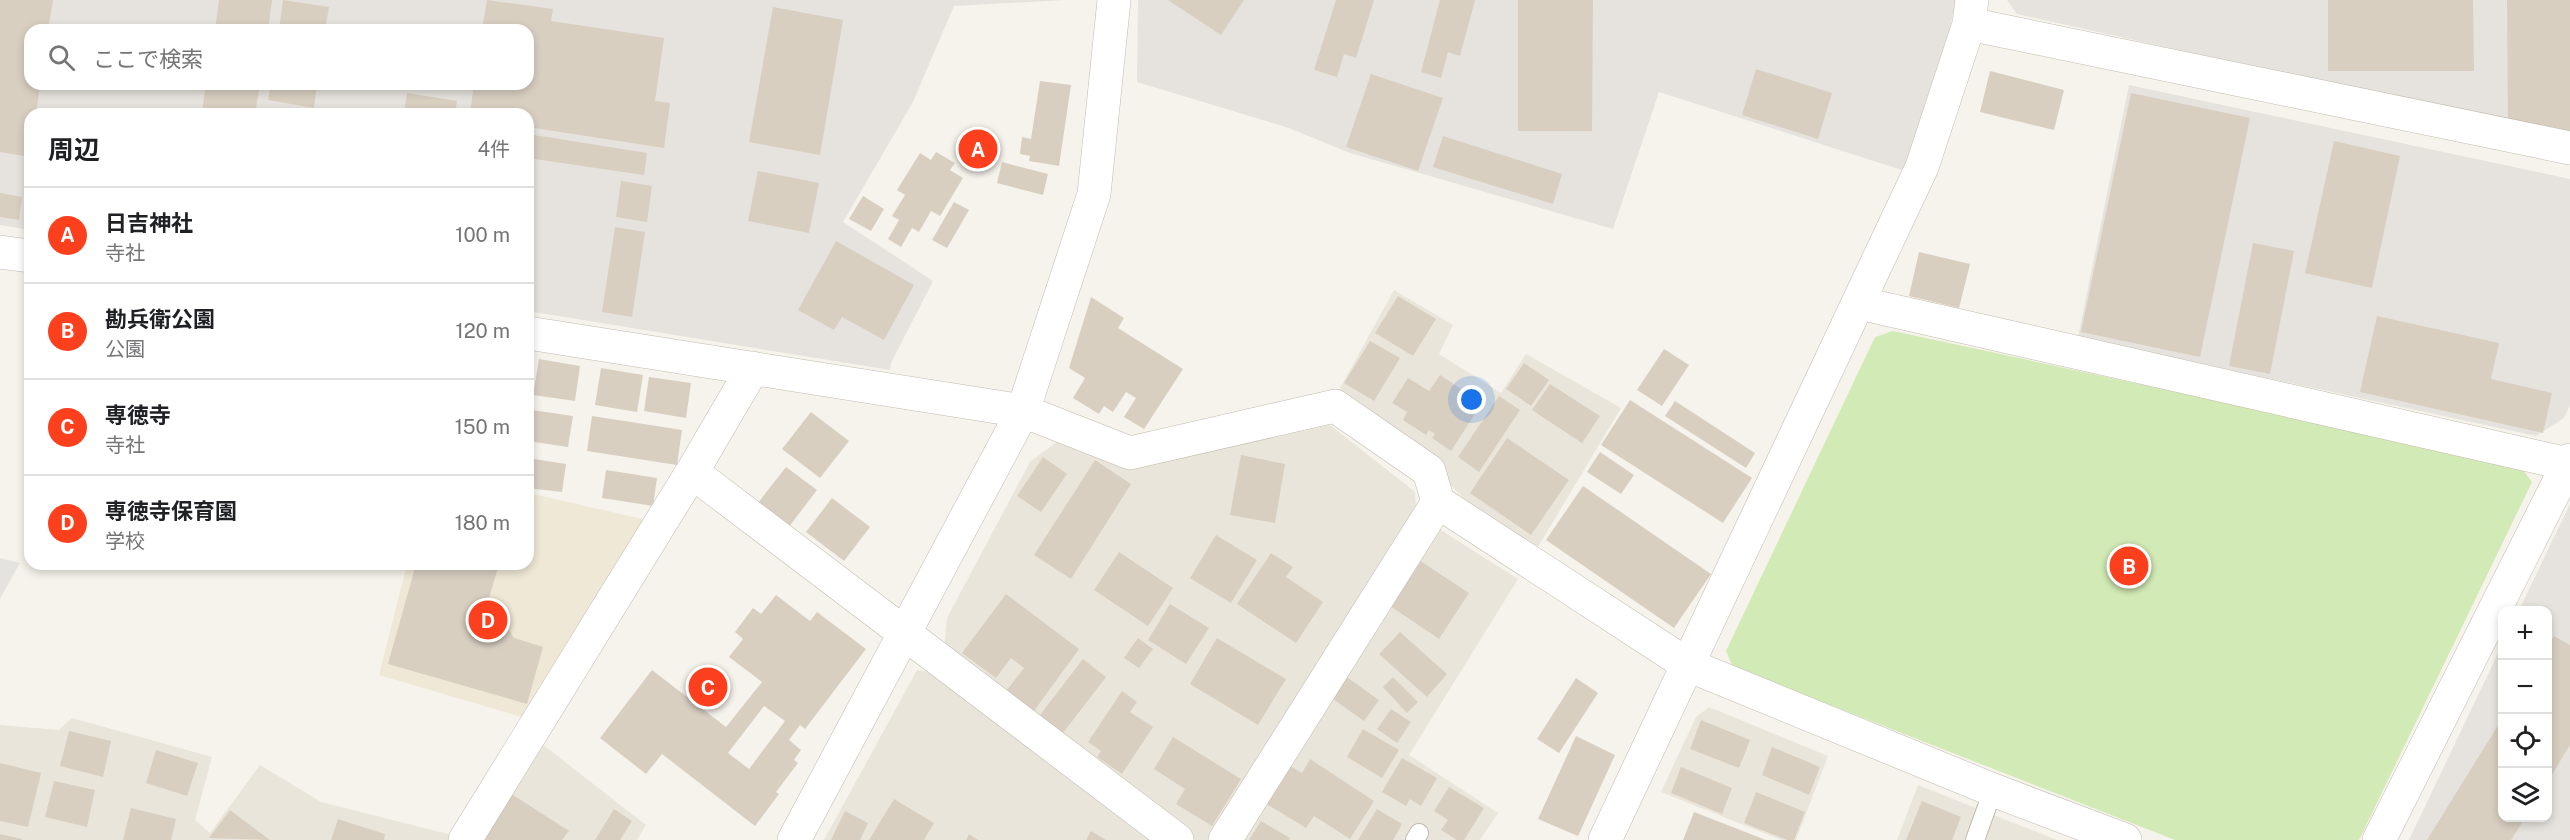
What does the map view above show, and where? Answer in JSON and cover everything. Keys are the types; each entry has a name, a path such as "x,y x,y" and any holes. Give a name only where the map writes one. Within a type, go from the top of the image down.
{"street":[{"path":"794,840 905,636 1023,411 1094,194 1114,0"},
{"path":"1605,840 1922,167 1971,12 2570,148"},
{"path":"0,252 24,255"},
{"path":"1859,303 2569,462 2379,840"},
{"path":"534,334 1023,411 1130,453 1335,406 1429,471 1438,501 1688,665 1993,790 2082,833 2125,840"},
{"path":"465,840 692,472 753,368"},
{"path":"692,472 905,636 1177,840"},
{"path":"1225,840 1438,501"}],"lane":[{"path":"1975,840 1993,790"}],"shaded area":[{"path":"0,0 1066,0 954,6 913,102 843,222 933,281 891,363 890,370 534,312 534,108 24,108 24,229 0,225"},
{"path":"1138,0 1956,0 1939,77 1905,171 1659,92 1613,229 1350,153 1289,128 1137,82"},
{"path":"2007,0 2570,0 2570,137 2017,14"},
{"path":"2129,85 2570,179 2570,405 2564,418 2536,436 2078,337"},
{"path":"1394,290 1453,325 1439,354 1501,393 1526,354 1621,408 1535,552 1477,514 1417,447 1339,390"},
{"path":"1330,425 1415,492 1416,510 1217,840 1194,840 944,649 947,618 1030,462 1059,440 1143,466"},
{"path":"534,494 647,520 522,717 379,675 405,570 534,570"},
{"path":"2570,504 2570,840 2409,840 2498,653 2498,822 2552,822 2552,606 2521,606"},
{"path":"1439,529 1518,579 1409,755 1498,813 1480,840 1238,840"},
{"path":"0,558 20,563 0,599"},
{"path":"917,670 934,673 1154,840 824,840"},
{"path":"1709,707 1828,756 1796,840 1781,840 1661,792 1696,717"},
{"path":"72,718 212,757 195,820 210,833 260,765 321,802 456,836 454,840 0,840 0,725 59,730"},
{"path":"537,740 646,825 637,840 476,840"},
{"path":"1918,785 2057,840 1897,840"}],"green space":[{"path":"1893,331 2520,466 2532,482 2359,840 2175,840 1733,667 1726,651 1875,337"}],"building":[{"path":"0,0 53,0 49,24 24,24 24,90 39,90 37,108 24,108 24,156 0,152"},
{"path":"219,0 272,0 269,24 216,24"},
{"path":"283,0 329,7 326,24 280,24"},
{"path":"487,0 553,9 551,21 664,38 655,101 670,103 664,148 534,128 534,108 471,108 473,90 534,90 534,24 483,24"},
{"path":"1168,0 1244,0 1221,35"},
{"path":"1336,0 1374,0 1356,58 1344,54 1337,77 1314,70"},
{"path":"1440,0 1475,0 1460,56 1448,52 1441,78 1421,72"},
{"path":"1518,0 1593,0 1592,131 1518,131"},
{"path":"2328,0 2473,0 2474,71 2328,71"},
{"path":"2507,0 2570,0 2570,136 2508,123"},
{"path":"773,7 843,20 820,155 749,142"},
{"path":"1756,69 1832,93 1818,139 1742,115"},
{"path":"1990,71 2064,90 2054,130 1980,112"},
{"path":"1371,74 1443,98 1418,171 1346,147"},
{"path":"1040,81 1071,85 1059,166 1029,161 1030,156 1020,154 1022,137 1031,139"},
{"path":"205,90 259,90 256,108 203,108"},
{"path":"270,90 316,90 314,108 268,100"},
{"path":"407,93 457,101 456,108 405,108"},
{"path":"2131,93 2250,118 2200,357 2081,332"},
{"path":"534,135 647,153 644,175 534,159"},
{"path":"1443,136 1562,174 1553,204 1433,167"},
{"path":"2334,141 2400,156 2372,288 2305,273"},
{"path":"936,152 955,163 950,170 963,178 940,216 931,211 919,232 912,228 901,247 888,239 899,220 892,216 905,195 897,190 920,153 931,160"},
{"path":"1002,162 1048,174 1043,195 997,183"},
{"path":"758,171 819,183 809,233 748,221"},
{"path":"621,181 652,186 647,222 616,217"},
{"path":"0,193 22,197 19,220 0,217"},
{"path":"863,196 884,209 871,231 849,219"},
{"path":"954,202 969,210 947,248 932,240"},
{"path":"615,227 645,232 632,317 602,312"},
{"path":"836,241 914,285 884,340 842,317 834,330 798,310"},
{"path":"2253,243 2294,251 2270,374 2229,366"},
{"path":"1919,252 1970,264 1959,308 1909,296"},
{"path":"1398,296 1436,319 1413,356 1375,333"},
{"path":"1091,297 1124,318 1118,328 1183,369 1144,429 1124,417 1136,398 1126,392 1113,412 1104,406 1099,414 1073,398 1085,378 1069,368"},
{"path":"2377,316 2499,343 2491,379 2552,393 2543,433 2360,392"},
{"path":"1370,341 1400,358 1374,401 1344,383"},
{"path":"1664,349 1689,365 1662,406 1637,390"},
{"path":"539,359 580,366 575,401 534,395"},
{"path":"1524,363 1549,380 1531,406 1506,389"},
{"path":"601,368 643,375 637,412 595,405"},
{"path":"1440,375 1482,403 1451,451 1432,438 1435,434 1429,430 1426,435 1403,420 1407,412 1392,403 1408,378 1429,391"},
{"path":"649,377 691,383 686,418 644,411"},
{"path":"1550,384 1600,416 1582,443 1532,410"},
{"path":"1499,396 1520,410 1479,472 1458,457"},
{"path":"1630,400 1752,478 1723,523 1601,445"},
{"path":"1675,401 1755,453 1746,468 1665,416"},
{"path":"534,410 573,416 568,447 534,442"},
{"path":"811,412 849,441 820,478 782,449"},
{"path":"592,416 682,430 677,465 587,451"},
{"path":"1507,438 1569,480 1531,535 1470,493"},
{"path":"1600,452 1634,475 1621,494 1587,472"},
{"path":"1241,455 1285,464 1275,523 1230,515"},
{"path":"1043,457 1067,474 1041,512 1017,496"},
{"path":"534,459 566,464 562,492 534,489"},
{"path":"1095,460 1131,484 1071,579 1034,555"},
{"path":"786,467 817,490 785,532 754,508"},
{"path":"606,470 657,478 653,506 602,498"},
{"path":"1583,486 1711,574 1674,628 1546,540"},
{"path":"832,498 870,527 844,561 806,532"},
{"path":"1216,535 1257,560 1231,603 1190,578"},
{"path":"1119,552 1173,588 1148,626 1094,590"},
{"path":"1271,553 1293,567 1286,577 1323,602 1296,643 1237,604"},
{"path":"1416,558 1469,593 1439,639 1387,604"},
{"path":"414,570 497,570 489,598 514,638 543,647 527,704 388,664"},
{"path":"1006,594 1079,649 1034,711 1007,690 1024,668 1011,658 996,678 962,653"},
{"path":"776,595 810,621 817,612 866,649 805,729 800,725 789,740 801,750 794,760 798,763 776,792 779,794 755,826 662,754 646,774 600,738 652,670 726,727 762,682 729,657 743,639 735,632 753,608 761,614","holes":["764,706 785,721 749,769 728,753"]},
{"path":"1170,604 1209,628 1186,664 1148,640"},
{"path":"1400,632 1447,674 1427,697 1379,654"},
{"path":"2554,636 2570,645 2570,745 2552,774 2552,660"},
{"path":"1138,638 1153,649 1139,668 1124,658"},
{"path":"1217,638 1286,679 1258,725 1190,684"},
{"path":"1083,659 1106,677 1063,733 1040,715"},
{"path":"1344,675 1379,700 1364,721 1329,696"},
{"path":"1393,677 1418,702 1407,713 1383,687"},
{"path":"1576,678 1598,693 1559,753 1537,739"},
{"path":"1122,691 1137,702 1130,712 1153,727 1122,774 1097,757 1101,751 1088,742"},
{"path":"1391,709 1411,722 1397,743 1377,729"},
{"path":"1701,720 1750,740 1739,768 1690,749"},
{"path":"2498,725 2498,822 2522,822 2511,840 2427,840"},
{"path":"1363,729 1399,750 1382,778 1347,757"},
{"path":"69,731 111,741 103,777 60,766"},
{"path":"1576,736 1615,755 1578,836 1538,819"},
{"path":"1173,737 1241,779 1212,826 1176,804 1185,789 1154,769"},
{"path":"1772,747 1820,767 1809,795 1762,775"},
{"path":"156,750 198,763 187,796 146,783"},
{"path":"1402,758 1437,778 1421,806 1410,799 1406,806 1382,792"},
{"path":"1310,759 1374,801 1350,839 1314,816 1306,828 1265,803 1289,765 1302,773"},
{"path":"0,763 41,773 28,827 0,821"},
{"path":"1681,767 1732,788 1722,814 1671,793"},
{"path":"54,781 95,790 87,827 45,817"},
{"path":"1449,787 1484,808 1464,840 1457,840 1441,830 1448,820 1434,811"},
{"path":"1756,792 1805,812 1794,840 1787,840 1744,823"},
{"path":"510,793 569,831 562,840 480,840"},
{"path":"894,799 934,823 924,840 869,840"},
{"path":"1922,801 1961,817 1952,840 1906,840"},
{"path":"131,808 176,819 171,840 123,840"},
{"path":"614,809 632,821 620,840 595,840"},
{"path":"1377,809 1402,824 1393,840 1358,840"},
{"path":"230,810 270,840 209,838"},
{"path":"845,811 868,823 860,840 831,840"},
{"path":"1694,812 1766,840 1683,840"},
{"path":"338,819 385,834 384,840 331,840"},
{"path":"1261,821 1290,838 1289,840 1249,840"},
{"path":"1091,831 1106,840 1086,840"},
{"path":"0,834 22,839 22,840 0,840"},
{"path":"969,834 978,840 966,840"}],"place":[{"name":"日吉神社","path":"978,149"},
{"name":"勘兵衛公園","path":"2129,566"},
{"name":"専徳寺保育園","path":"488,620"},
{"name":"専徳寺","path":"708,687"}]}
